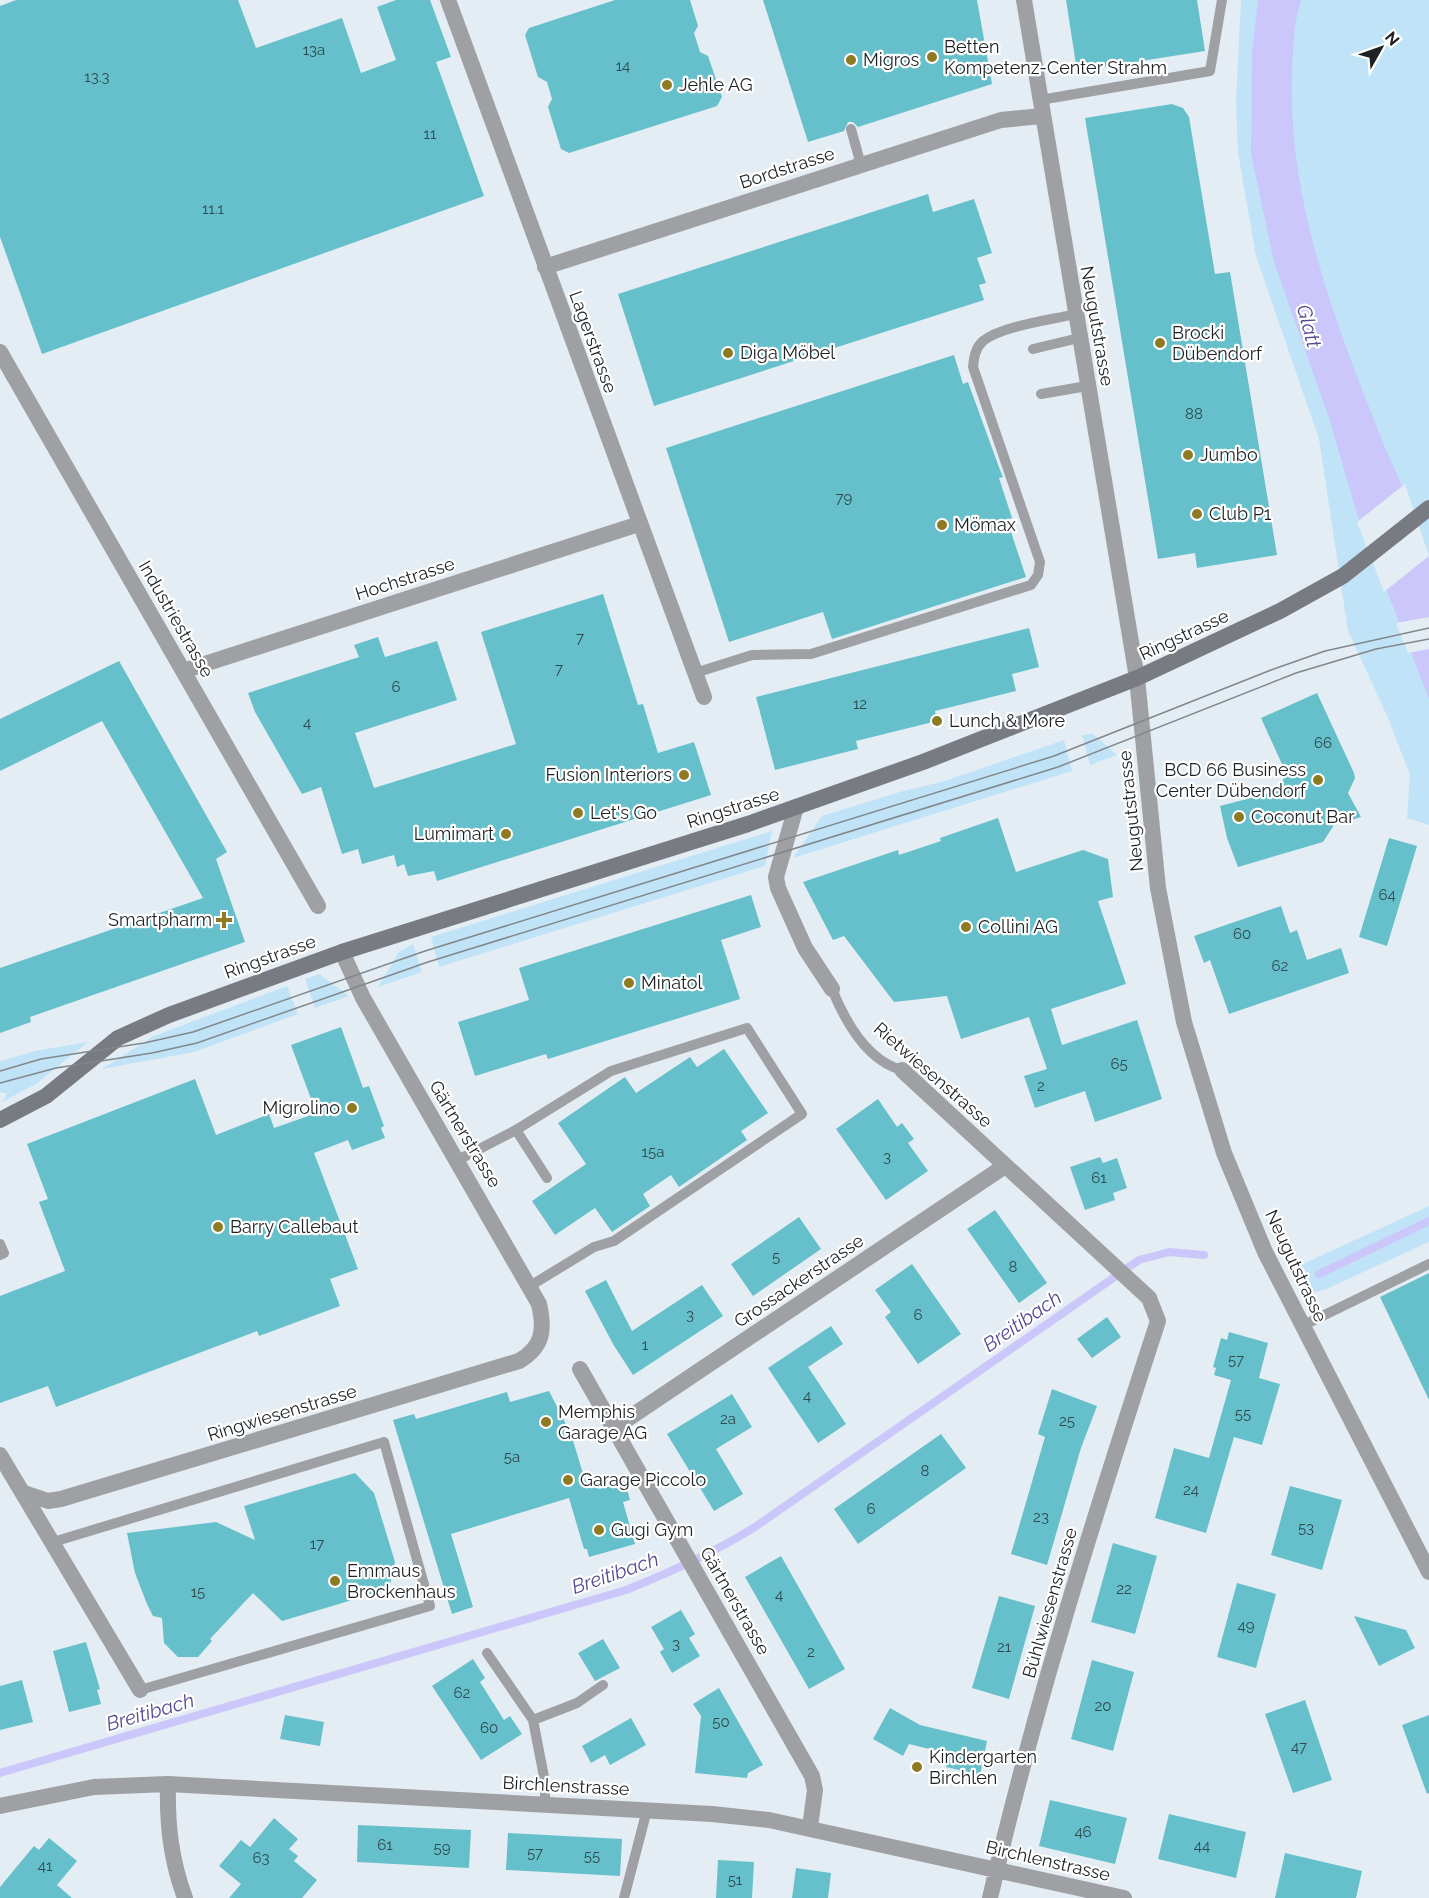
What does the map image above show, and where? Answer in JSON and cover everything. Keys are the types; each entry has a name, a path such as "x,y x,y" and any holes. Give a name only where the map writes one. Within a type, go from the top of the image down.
{"main road":[{"name":"Ringstrasse","path":"0,1120 46,1096 104,1048 133,1029 342,952 796,807 923,762 1137,678 1280,611 1343,576 1429,508"}],"street":[{"name":"Lagerstrasse","path":"448,0 704,697"},
{"name":"Neugutstrasse","path":"1024,0 1137,678 1158,888 1184,1022 1224,1153 1266,1252 1429,1572"},
{"name":"Bordstrasse","path":"545,267 1041,108"},
{"name":"Industriestrasse","path":"0,352 280,844 318,906"},
{"name":"Hochstrasse","path":"183,671 639,524"},
{"name":"Rietwiesenstrasse","path":"796,807 776,877 778,888 805,948 832,989"},
{"name":"Gärtnerstrasse","path":"342,952 363,998 530,1286 542,1317 542,1339"},
{"name":"Rietwiesenstrasse","path":"902,1070 1149,1298 1158,1321"},
{"name":"Grossackerstrasse","path":"614,1428 1005,1166"},
{"name":"Bühlwiesenstrasse","path":"990,1898 1007,1822 1103,1492 1158,1321"},
{"name":"Ringwiesenstrasse","path":"24,1493 48,1501 62,1500 519,1361 528,1356 542,1339"},
{"name":"Gärtnerstrasse","path":"580,1369 812,1776 815,1790 810,1827"},
{"path":"0,1455 140,1690"},
{"name":"Birchlenstrasse","path":"0,1806 94,1787 168,1784 712,1814 810,1827 996,1869 1073,1892 1124,1898"},
{"path":"168,1784 167,1820 173,1867 185,1898"}],"lane":[{"path":"1041,108 1210,71 1222,0"},
{"path":"851,129 861,165"},
{"path":"695,673 752,655 811,654 1031,585 1038,576 1040,562 973,367 974,354 983,341 1002,332 1075,314"},
{"path":"1033,349 1079,338"},
{"path":"1041,394 1087,386"},
{"name":"Rietwiesenstrasse","path":"832,989 842,1013 854,1031 883,1062 902,1070"},
{"path":"458,1160 516,1130 611,1071 747,1028 802,1114 614,1241 594,1247 530,1286"},
{"path":"516,1130 547,1178"},
{"path":"0,1244 4,1253 0,1255"},
{"path":"1302,1326 1429,1264"},
{"path":"52,1542 384,1442 430,1606 140,1690"},
{"path":"488,1653 533,1720 545,1782 545,1805"},
{"path":"533,1720 577,1703 603,1684"},
{"path":"624,1898 648,1810"}],"shaded area":[{"path":"1241,0 1429,0 1429,825 1407,818 1410,775 1388,718 1348,631 1319,439 1256,256 1238,153 1236,102"},
{"path":"1093,734 1117,755 1090,765 1082,735"},
{"path":"1064,740 1072,771 793,858 822,816 903,791 945,781"},
{"path":"772,831 765,866 439,967 431,937"},
{"path":"413,944 422,972 378,987 399,952"},
{"path":"319,974 349,996 315,1008 305,979"},
{"path":"287,986 298,1014 194,1052 102,1069 154,1036"},
{"path":"88,1042 36,1084 2,1102 7,1094 0,1092 0,1061 35,1051"},
{"path":"1429,1206 1429,1242 1324,1290 1310,1293 1299,1267"}],"water":[{"name":"Glatt","path":"1258,0 1301,0 1295,29 1292,76 1293,123 1298,170 1318,262 1332,307 1384,446 1402,486 1416,532 1429,558 1429,699 1357,514 1329,418 1274,262 1251,154 1252,52"}],"pier":[{"path":"1405,484 1429,556 1384,592 1357,522"},
{"path":"1429,617 1429,649 1408,653 1396,623"}],"building":[{"path":"16,0 238,0 256,48 342,18 361,73 396,60 377,7 396,0 430,0 451,57 436,62 484,196 42,354 0,237 0,6"},
{"path":"615,0 690,0 698,26 694,33 700,52 708,56 722,97 717,106 569,153 561,149 548,107 552,99 547,82 538,77 525,35 529,28"},
{"path":"763,0 977,0 992,84 858,127 853,122 848,122 844,131 808,142"},
{"path":"1066,0 1197,0 1205,51 1077,71"},
{"path":"1172,104 1183,108 1189,117 1215,274 1230,272 1277,555 1197,568 1195,553 1158,559 1085,118"},
{"name":"Diga Möbel","path":"928,194 933,212 974,199 992,253 977,258 986,283 979,285 984,300 654,406 618,294"},
{"path":"954,355 963,384 968,382 1003,477 999,478 1012,518 1007,520 1026,577 832,639 823,612 729,642 666,448"},
{"path":"603,594 638,705 643,704 658,753 694,742 711,795 437,881 434,871 408,876 404,864 397,867 394,855 362,864 358,849 342,854 321,787 302,794 255,712 248,693 359,657 354,645 378,637 385,657 437,641 457,700 355,733 374,788 516,744 481,632"},
{"path":"1029,628 1039,667 1012,674 1016,691 935,711 937,721 856,741 858,749 775,770 756,697"},
{"path":"119,661 227,852 216,859 245,942 30,1017 31,1022 0,1033 0,968 203,898 102,721 0,771 0,719"},
{"name":"BCD 66 Business Center Dübendorf","path":"1317,693 1354,773 1355,778 1348,793 1361,817 1334,825 1323,842 1238,867 1227,838 1220,806 1278,791 1286,773 1261,718"},
{"name":"Collini AG","path":"998,818 1016,872 1083,850 1108,859 1113,897 1098,901 1126,984 1051,1009 1062,1045 1137,1020 1162,1099 1095,1122 1085,1091 1035,1108 1024,1076 1047,1069 1029,1017 961,1039 947,996 894,1002 844,936 833,940 803,882 898,850 899,855"},
{"path":"1389,838 1417,846 1387,946 1359,937"},
{"name":"Minatol","path":"751,895 761,927 721,940 740,999 548,1059 546,1054 475,1076 458,1022 529,1000 519,968"},
{"path":"1281,906 1290,933 1297,930 1307,960 1341,948 1349,973 1229,1014 1210,960 1204,963 1194,936"},
{"name":"Barry Callebaut","path":"341,1027 363,1088 369,1086 384,1126 381,1128 385,1138 352,1150 348,1140 314,1153 358,1269 330,1279 340,1306 259,1336 257,1331 56,1407 48,1386 0,1403 0,1296 65,1271 39,1202 48,1199 27,1144 195,1079 216,1135 269,1114 274,1128 311,1115 308,1109 314,1107 291,1045"},
{"path":"724,1049 768,1113 741,1131 747,1140 679,1187 671,1175 643,1194 650,1206 612,1232 595,1208 555,1235 532,1201 586,1164 558,1123 625,1077 636,1093 690,1057 697,1067"},
{"path":"878,1099 897,1127 902,1123 914,1139 908,1143 928,1171 886,1200 836,1129"},
{"path":"1100,1157 1103,1163 1117,1158 1127,1188 1113,1193 1115,1200 1085,1210 1070,1167"},
{"path":"995,1210 1047,1283 1019,1303 967,1229"},
{"path":"799,1217 821,1249 753,1296 731,1264"},
{"path":"912,1264 961,1334 918,1364 885,1317 891,1312 875,1290"},
{"path":"1429,1273 1429,1400 1380,1297"},
{"path":"606,1280 632,1331 702,1285 723,1316 633,1375 613,1344 585,1291"},
{"path":"1107,1317 1121,1337 1092,1358 1077,1339"},
{"path":"831,1326 843,1344 808,1367 846,1424 818,1443 768,1368"},
{"path":"1229,1332 1268,1343 1259,1378 1280,1384 1262,1445 1234,1437 1206,1533 1155,1518 1174,1448 1209,1458 1231,1380 1214,1375 1216,1368 1213,1367 1221,1338 1227,1340"},
{"path":"1052,1389 1097,1406 1081,1448 1047,1565 1011,1554 1045,1437 1038,1434"},
{"path":"549,1391 571,1434 585,1480 595,1477 599,1489 625,1482 630,1500 623,1502 635,1544 589,1557 587,1549 584,1549 569,1498 451,1534 473,1607 452,1614 393,1420 414,1414 416,1419 507,1392 510,1402"},
{"path":"732,1394 752,1427 716,1449 743,1494 714,1511 667,1434"},
{"path":"941,1434 966,1468 858,1544 834,1509"},
{"path":"355,1473 374,1493 395,1562 389,1589 282,1621 253,1593 210,1639 212,1641 198,1657 178,1657 164,1643 162,1618 153,1616 147,1604 135,1573 127,1533 216,1522 255,1540 244,1506"},
{"path":"1290,1486 1342,1500 1322,1570 1271,1555"},
{"path":"1113,1543 1157,1556 1135,1634 1091,1622"},
{"path":"781,1556 845,1669 809,1689 745,1577"},
{"path":"1237,1583 1276,1594 1256,1668 1217,1657"},
{"path":"999,1596 1035,1606 1009,1699 972,1688"},
{"path":"681,1610 695,1634 689,1638 700,1656 672,1673 660,1652 664,1649 651,1627"},
{"path":"1354,1616 1406,1630 1415,1648 1379,1666"},
{"path":"603,1639 620,1668 595,1681 578,1653"},
{"path":"86,1642 100,1689 97,1690 101,1704 69,1712 53,1651"},
{"path":"473,1659 485,1678 480,1682 504,1720 510,1716 522,1734 481,1760 432,1686"},
{"path":"1092,1660 1134,1672 1113,1751 1071,1739"},
{"path":"22,1680 33,1722 0,1730 0,1686"},
{"path":"719,1688 763,1765 748,1773 747,1778 695,1773 701,1716 693,1704"},
{"path":"1305,1700 1332,1780 1293,1793 1265,1714"},
{"path":"890,1708 920,1725 987,1741 980,1775 946,1767 949,1754 909,1744 903,1756 873,1739"},
{"path":"285,1715 324,1722 320,1746 280,1739"},
{"path":"1429,1715 1429,1793 1427,1794 1402,1725"},
{"path":"631,1718 646,1745 610,1765 605,1755 591,1763 582,1746"},
{"path":"1050,1800 1127,1818 1115,1864 1039,1846"},
{"path":"1169,1814 1246,1832 1236,1878 1158,1859"},
{"path":"274,1818 298,1839 289,1849 298,1856 294,1861 317,1880 302,1898 229,1898 241,1884 219,1866 241,1840 250,1847"},
{"path":"358,1825 471,1830 469,1868 357,1862"},
{"path":"508,1833 622,1839 620,1876 506,1870"},
{"path":"49,1838 77,1861 57,1885 72,1898 0,1898 0,1887 34,1846 39,1850"},
{"path":"1285,1853 1362,1871 1356,1898 1275,1898"},
{"path":"718,1860 754,1862 752,1898 716,1898"},
{"path":"796,1868 831,1873 828,1898 792,1898"}],"waterway":[{"name":"Breitibach","path":"1319,1274 1429,1221"},
{"name":"Breitibach","path":"0,1773 626,1590 659,1576 708,1554 755,1527 1139,1260 1169,1252 1204,1255"}],"tram line":[{"path":"0,1071 41,1059 144,1043 193,1032 425,951 1054,756 1325,651 1429,628"},
{"path":"0,1083 56,1068 152,1053 197,1043 428,962 1058,767 1296,673 1376,649 1429,639"}],"place":[{"name":"Betten Kompetenz-Center Strahm","path":"932,57"},
{"name":"Migros","path":"851,60"},
{"name":"Jehle AG","path":"667,85"},
{"name":"Brocki Dübendorf","path":"1160,343"},
{"name":"Diga Möbel","path":"728,353"},
{"name":"Jumbo","path":"1188,455"},
{"name":"Club P1","path":"1197,514"},
{"name":"Mömax","path":"942,525"},
{"name":"Lunch & More","path":"937,721"},
{"name":"Fusion Interiors","path":"684,775"},
{"name":"BCD 66 Business Center Dübendorf","path":"1318,780"},
{"name":"Let's Go","path":"578,813"},
{"name":"Coconut Bar","path":"1239,817"},
{"name":"Lumimart","path":"506,834"},
{"name":"Smartpharm","path":"224,920"},
{"name":"Collini AG","path":"966,927"},
{"name":"Minatol","path":"629,983"},
{"name":"Migrolino","path":"352,1108"},
{"name":"Barry Callebaut","path":"218,1227"},
{"name":"Memphis Garage AG","path":"546,1422"},
{"name":"Garage Piccolo","path":"568,1480"},
{"name":"Gugi Gym","path":"599,1530"},
{"name":"Emmaus Brockenhaus","path":"335,1581"},
{"name":"Kindergarten Birchlen","path":"917,1767"}]}
